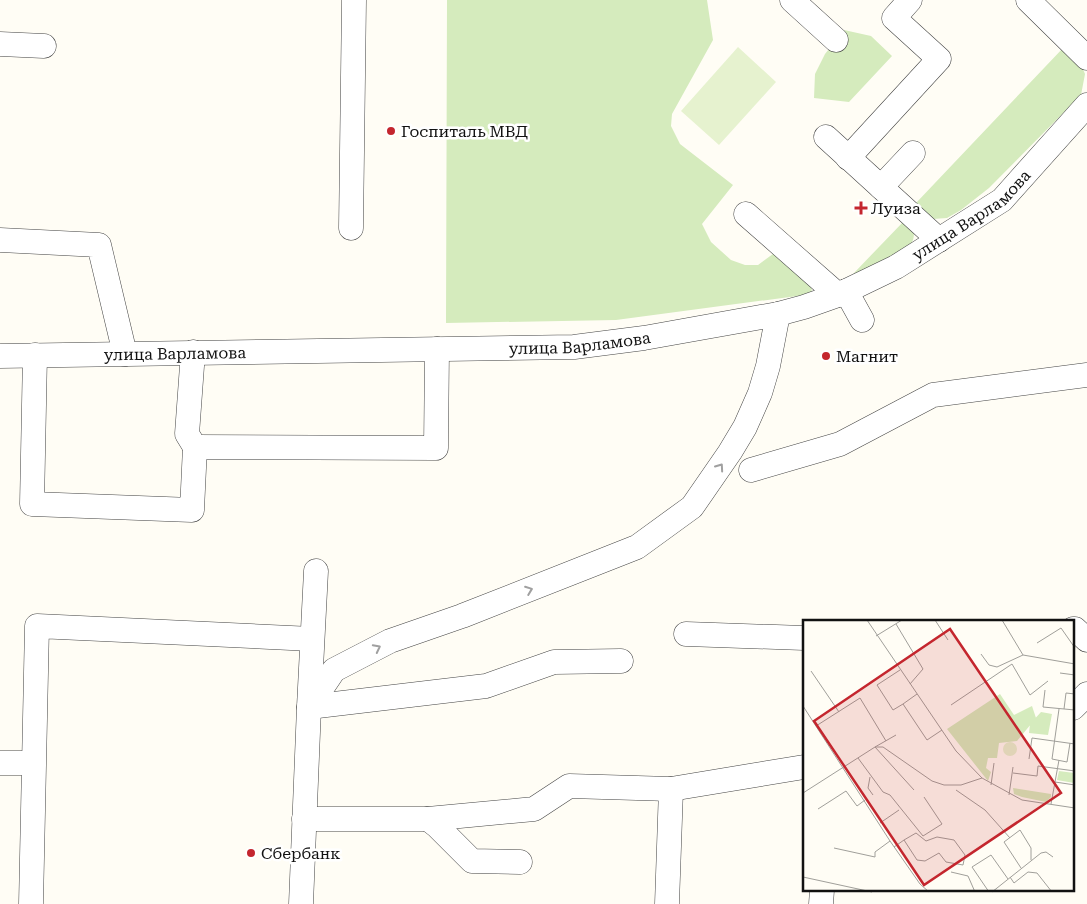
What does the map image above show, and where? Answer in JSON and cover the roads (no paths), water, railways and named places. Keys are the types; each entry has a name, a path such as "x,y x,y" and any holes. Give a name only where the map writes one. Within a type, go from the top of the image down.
{"street":[{"path":"351,228 354,0"},
{"path":"792,0 836,40"},
{"path":"848,158 939,59 894,18 910,0"},
{"path":"1040,4 1087,58"},
{"path":"0,44 44,46"},
{"name":"улица Варламова","path":"0,356 574,347 644,338 804,308 842,293 896,267 1002,200 1087,105"},
{"path":"826,138 939,240"},
{"path":"881,187 913,152"},
{"path":"746,214 842,293 862,320"},
{"path":"0,240 99,244 125,354"},
{"path":"309,707 334,670 390,641 462,616 637,547 692,507 745,427 760,393 768,366 778,314"},
{"path":"195,447 436,448 437,349"},
{"path":"35,355 32,504 192,510 195,447 187,434 193,352"},
{"path":"751,470 840,444 933,395 1087,375"},
{"path":"301,904 316,571"},
{"path":"31,904 37,626 312,639"},
{"path":"1074,628 1087,640"},
{"path":"686,634 803,638"},
{"path":"309,707 486,686 554,662 621,661"},
{"path":"1074,707 1087,694"},
{"path":"0,763 33,763"},
{"path":"304,819 428,819 534,809 569,786 671,789 803,767"},
{"path":"667,904 671,789"},
{"path":"428,819 472,861 520,862"}],"place":[{"name":"Госпиталь МВД","path":"391,131"},
{"name":"Луиза","path":"861,208"},
{"name":"Магнит","path":"826,356"},
{"name":"Сбербанк","path":"251,853"}]}
